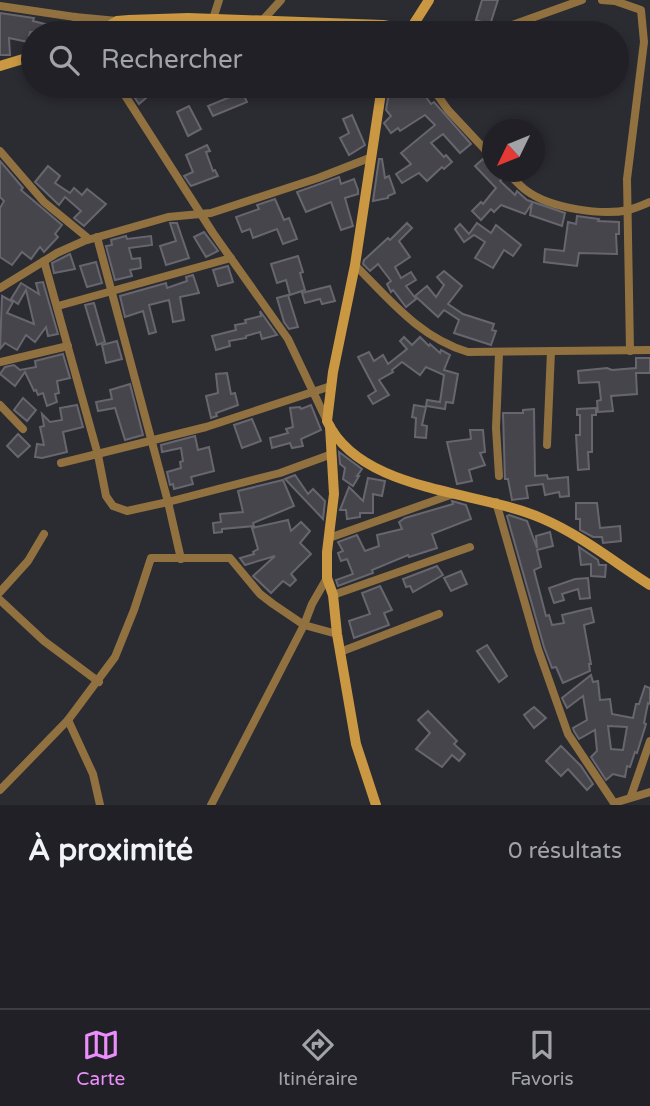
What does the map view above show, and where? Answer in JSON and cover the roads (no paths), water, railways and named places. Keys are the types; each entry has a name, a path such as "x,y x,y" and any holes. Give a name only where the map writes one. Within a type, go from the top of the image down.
{"street":[{"path":"214,19 219,0"},
{"path":"0,6 75,18 117,21 261,21 281,0"},
{"path":"416,21 429,0"},
{"path":"523,21 582,0"},
{"path":"602,0 641,10"},
{"path":"630,351 628,168 644,41 641,10 648,0"},
{"path":"0,66 21,60"},
{"path":"127,98 201,215 288,339 329,424 351,451 371,467 392,477 520,509 579,536 650,586"},
{"path":"376,805 356,744 333,596 327,578 334,494 329,424 331,386 355,265 381,98"},
{"path":"440,98 482,146"},
{"path":"0,151 44,202 93,238 111,292 181,559"},
{"path":"0,288 44,261 93,238 168,217 201,215 318,178 372,157"},
{"path":"517,182 545,202 591,211 628,210 650,202"},
{"path":"58,306 231,258"},
{"path":"44,261 98,455 106,496 113,506 127,511 168,502 280,473 331,454"},
{"path":"355,265 398,309 432,336 451,347 468,352 650,350"},
{"path":"0,362 68,346"},
{"path":"547,445 551,351"},
{"path":"499,353 496,428 499,476"},
{"path":"61,463 206,427 331,386"},
{"path":"0,405 23,429"},
{"path":"329,538 453,494"},
{"path":"496,502 534,638 568,734 612,804 650,792"},
{"path":"0,592 28,561 44,534"},
{"path":"333,596 470,547"},
{"path":"0,790 68,720 99,682 123,640 149,560 153,556 181,559 230,558 260,594 304,625 337,634"},
{"path":"211,805 327,578"},
{"path":"0,600 44,641 99,682"},
{"path":"340,652 439,614"},
{"path":"68,720 93,774 100,805"},
{"path":"631,796 650,741"}]}
